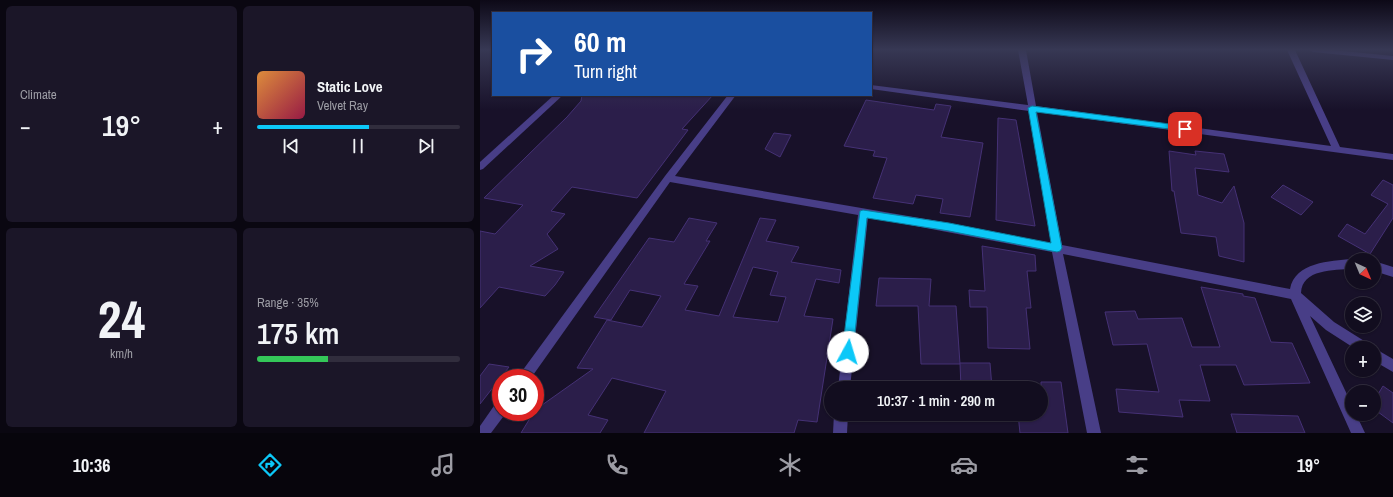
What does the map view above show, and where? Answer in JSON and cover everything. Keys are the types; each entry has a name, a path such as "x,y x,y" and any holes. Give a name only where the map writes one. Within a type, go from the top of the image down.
{"street":[{"path":"1025,70 1057,248 1094,433"},
{"path":"1300,70 1337,149"},
{"path":"872,87 1393,157"},
{"path":"480,167 558,96"},
{"path":"530,369 668,178 731,96"},
{"path":"668,178 949,227 1295,295 1330,326 1354,341"},
{"path":"845,381 863,213"},
{"path":"1345,264 1333,265 1308,272 1297,283 1295,295 1358,433"},
{"path":"1381,268 1393,272"},
{"path":"1381,358 1393,366"},
{"path":"483,433 492,420"},
{"path":"840,433 841,421"}],"building":[{"path":"582,96 712,96 682,129 688,130 637,198 572,187 551,211 565,214 547,234 558,249 530,266 564,272 545,296 499,287 480,308 480,231 495,234 523,205 484,198 567,117 581,101"},
{"path":"866,100 934,110 936,104 951,106 941,137 983,143 970,217 940,213 943,199 916,195 913,204 873,198 887,158 873,156 875,151 844,146"},
{"path":"998,118 1016,120 1035,226 996,220"},
{"path":"774,133 791,135 780,157 765,149"},
{"path":"1169,151 1196,155 1195,151 1224,154 1229,172 1195,168 1198,195 1222,203 1234,186 1244,223 1244,262 1219,256 1216,237 1181,233 1174,191 1172,191"},
{"path":"1383,180 1393,185 1393,218 1371,253 1368,253 1338,236 1347,224 1365,234 1388,204 1371,195"},
{"path":"1283,185 1313,202 1301,215 1271,197"},
{"path":"689,218 717,223 706,241 710,241 684,284 698,286 685,310 719,316 760,218 776,220 766,241 799,247 791,262 841,270 839,283 816,279 804,316 833,319 817,422 798,420 794,433 644,433 666,391 612,378 588,415 608,420 600,433 521,433 528,421 544,421 544,404 593,369 577,368 607,320 642,327 661,296 630,290 611,320 594,317 649,238 674,242","holes":["753,267 778,272 770,295 786,297 778,322 733,317"]},
{"path":"982,246 1035,255 1036,271 1027,271 1031,308 1026,308 1030,349 988,348 987,307 970,307 969,290 985,291"},
{"path":"879,278 931,279 929,306 956,306 960,364 921,364 918,306 876,306"},
{"path":"1201,287 1243,294 1243,296 1255,298 1271,342 1292,343 1310,383 1244,385 1236,365 1200,365 1210,401 1179,400 1183,417 1119,412 1116,389 1159,392 1147,344 1113,345 1105,312 1135,311 1138,319 1182,318 1192,347 1220,347"},
{"path":"960,363 990,363 991,381 961,381"},
{"path":"489,364 509,367 507,369 492,369 492,389 480,404 480,376"},
{"path":"1048,382 1061,382 1068,433 1020,433 1019,421 1048,421"},
{"path":"1383,386 1393,393 1393,423 1381,414 1381,389"},
{"path":"1231,414 1298,416 1305,433 1237,433"}],"route":[{"path":"848,352 863,213 949,227 1057,248 1032,108 1185,129"}]}
